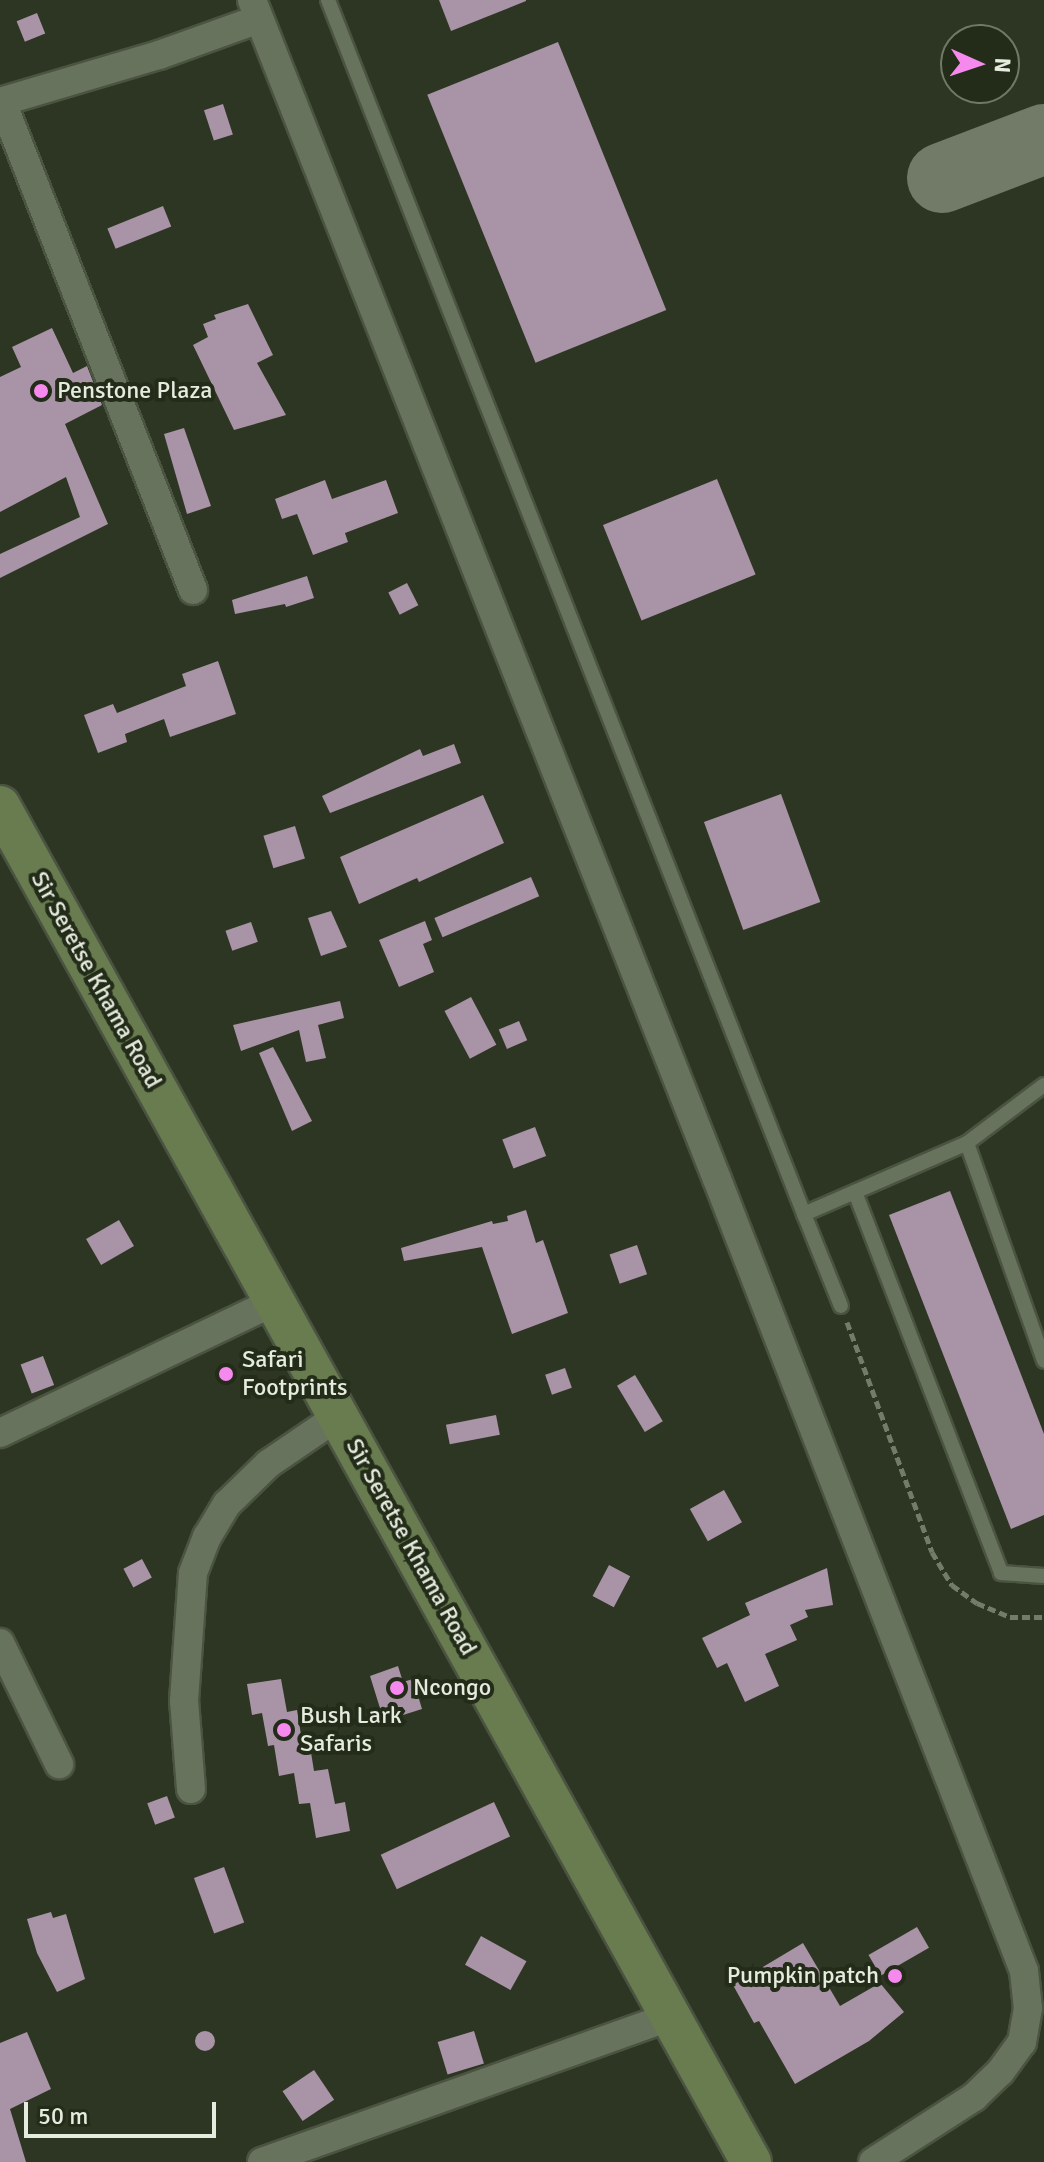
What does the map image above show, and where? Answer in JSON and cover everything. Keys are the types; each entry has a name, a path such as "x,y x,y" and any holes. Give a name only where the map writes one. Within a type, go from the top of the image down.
{"main road":[{"name":"Sir Seretse Khama Road","path":"0,806 751,2162"}],"street":[{"path":"193,590 1,102 159,55 255,10 705,1149 1024,1971 1028,2008 1022,2042 1000,2072 974,2097 873,2162"},
{"path":"0,1433 273,1302"},
{"path":"191,1789 184,1701 191,1588 197,1561 227,1504 268,1464 337,1417"},
{"path":"0,1643 59,1764"},
{"path":"262,2162 671,2016"}],"lane":[{"path":"328,0 841,1306"},
{"path":"804,1214 967,1143 1044,1085"},
{"path":"967,1143 1044,1361"},
{"path":"855,1192 1001,1573 1033,1578 1044,1576"}],"path":[{"path":"841,1306 932,1552 952,1585 977,1603 1010,1617 1044,1617"}],"building":[{"path":"439,0 526,0 526,1 451,31"},
{"path":"37,13 45,33 25,42 17,21"},
{"path":"558,42 666,310 536,363 427,95"},
{"path":"223,104 233,134 214,141 204,110"},
{"path":"163,206 171,226 116,249 107,228"},
{"path":"248,304 273,355 257,363 286,415 234,430 193,345 208,337 203,324 216,319 214,315"},
{"path":"52,328 73,373 87,366 102,405 65,424 108,524 0,578 0,554 80,517 66,477 0,512 0,377 21,367 12,347"},
{"path":"184,428 211,506 187,514 164,434"},
{"path":"717,479 756,574 642,621 603,525"},
{"path":"325,480 332,499 386,480 398,513 345,533 348,542 313,555 297,514 282,519 275,499"},
{"path":"307,576 314,598 286,607 285,604 235,614 232,600"},
{"path":"407,583 418,605 400,615 388,593"},
{"path":"218,661 236,714 170,737 164,719 125,734 127,742 98,753 84,715 113,704 117,713 186,686 182,674"},
{"path":"454,744 461,763 330,813 322,796 420,749 423,756"},
{"path":"781,794 820,902 743,930 704,822"},
{"path":"483,795 504,843 419,882 417,878 359,904 340,857"},
{"path":"295,826 305,859 273,868 263,836"},
{"path":"531,877 539,896 443,937 434,918"},
{"path":"331,911 347,947 321,956 308,918"},
{"path":"425,921 432,940 423,944 434,972 399,987 379,940"},
{"path":"251,922 258,942 232,951 225,931"},
{"path":"471,997 496,1045 470,1059 445,1011"},
{"path":"340,1001 344,1018 318,1025 326,1058 306,1062 299,1030 241,1051 233,1025"},
{"path":"519,1021 527,1040 507,1049 499,1030"},
{"path":"273,1047 312,1121 292,1131 259,1053"},
{"path":"535,1127 546,1156 513,1168 502,1140"},
{"path":"950,1191 1044,1434 1044,1515 1011,1529 889,1215"},
{"path":"526,1210 536,1243 543,1240 568,1313 512,1334 482,1247 404,1261 401,1248 492,1221 493,1224 508,1221 507,1216"},
{"path":"119,1220 134,1246 101,1265 86,1239"},
{"path":"637,1245 647,1274 620,1284 610,1254"},
{"path":"43,1356 54,1385 32,1394 21,1365"},
{"path":"565,1368 572,1388 552,1395 545,1375"},
{"path":"635,1375 663,1421 645,1432 617,1386"},
{"path":"496,1415 500,1435 450,1444 446,1425"},
{"path":"724,1490 742,1522 708,1541 690,1509"},
{"path":"142,1559 152,1578 133,1587 123,1569"},
{"path":"609,1565 630,1576 614,1607 593,1596"},
{"path":"827,1568 833,1605 805,1610 808,1617 790,1625 797,1640 765,1654 779,1686 745,1702 727,1663 717,1668 702,1638 750,1615 745,1603"},
{"path":"398,1666 403,1682 413,1679 422,1709 384,1721 370,1676"},
{"path":"281,1679 287,1712 297,1710 302,1741 309,1740 314,1771 328,1769 335,1804 345,1802 350,1831 316,1838 310,1803 299,1804 294,1773 279,1776 274,1745 268,1746 262,1713 252,1715 247,1684"},
{"path":"167,1796 175,1818 155,1825 147,1803"},
{"path":"494,1802 510,1836 397,1889 381,1855"},
{"path":"224,1867 244,1922 214,1933 194,1878"},
{"path":"51,1912 53,1918 66,1914 85,1979 57,1992 37,1953 27,1919"},
{"path":"917,1927 929,1948 881,1976 869,1955"},
{"path":"481,1936 526,1961 510,1990 465,1965"},
{"path":"803,1943 840,2006 880,1983 904,2012 869,2041 795,2084 759,2021 754,2023 733,1985"},
{"path":"201,2031 209,2031 215,2041 209,2051 201,2051 195,2045 195,2037"},
{"path":"474,2031 484,2064 448,2075 438,2042"},
{"path":"27,2032 51,2089 10,2109 26,2162 0,2162 0,2043"},
{"path":"314,2070 334,2100 303,2121 282,2091"}],"taxiway":[{"path":"942,178 1044,139"}],"place":[{"name":"Penstone Plaza","path":"41,391"},
{"name":"Safari Footprints","path":"226,1374"},
{"name":"Ncongo","path":"397,1688"},
{"name":"Bush Lark Safaris","path":"284,1730"},
{"name":"Pumpkin patch","path":"895,1976"}]}
